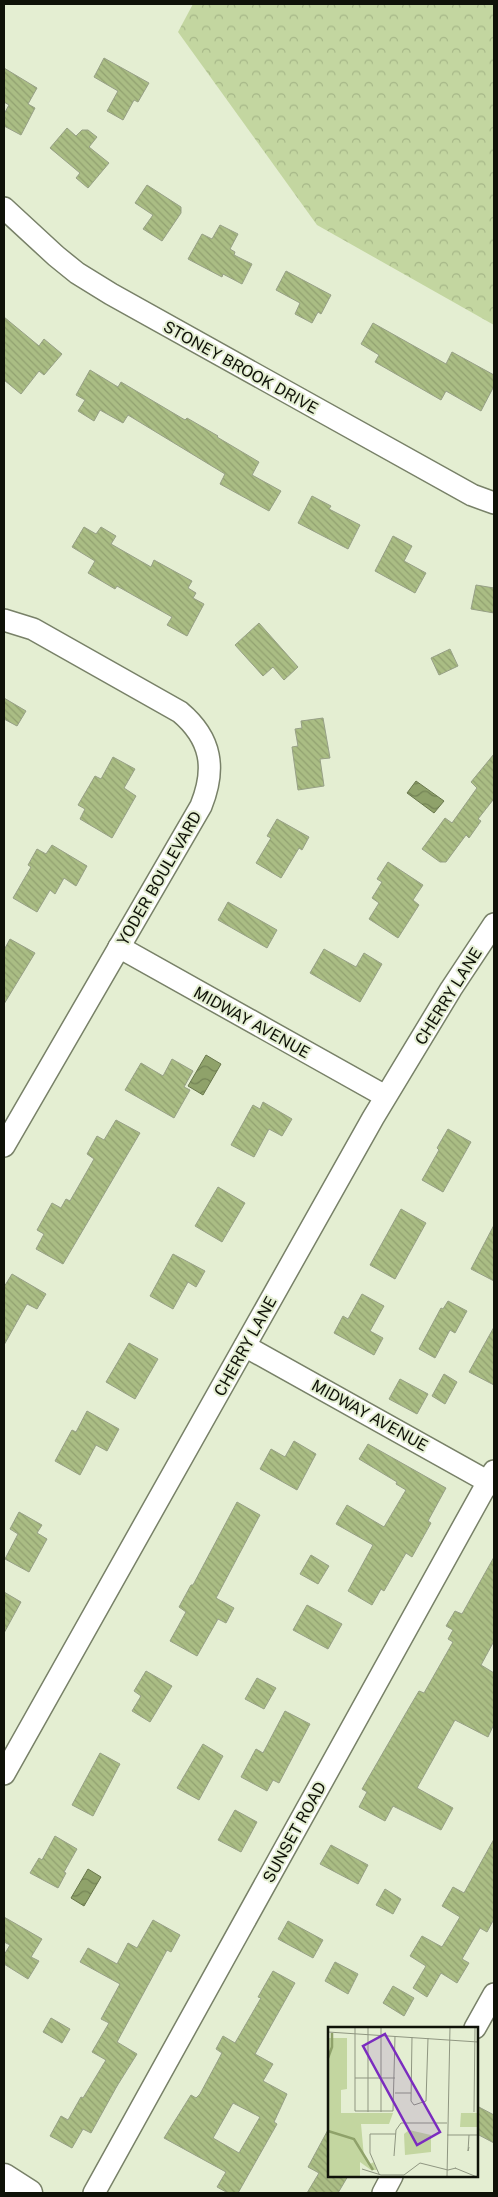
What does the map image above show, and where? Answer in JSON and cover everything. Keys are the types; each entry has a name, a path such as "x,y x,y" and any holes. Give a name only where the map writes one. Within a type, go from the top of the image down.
{"street":[{"name":"STONEY BROOK DRIVE","path":"4,208 77,273 111,294 472,495 494,503"},
{"name":"YODER BOULEVARD","path":"4,620 33,629 180,712 190,720 201,735 208,752 209,780 201,806 4,1146"},
{"name":"CHERRY LANE","path":"4,1774 385,1096 451,989 494,924"},
{"name":"MIDWAY AVENUE","path":"119,947 385,1096"},
{"name":"MIDWAY AVENUE","path":"245,1346 492,1480"},
{"name":"SUNSET ROAD","path":"94,2193 492,1480"},
{"path":"476,2027 494,1994"},
{"path":"4,2176 29,2193"},
{"path":"383,2193 391,2177"}],"green space":[{"path":"193,4 494,4 494,325 317,225 178,32"}],"water":[{"path":"416,781 444,801 434,813 407,793"},
{"path":"206,1055 221,1064 203,1095 188,1086"},
{"path":"88,1869 101,1877 84,1906 71,1898"}],"building":[{"path":"104,58 149,83 138,102 134,100 123,120 107,111 118,91 94,77"},
{"path":"4,68 37,88 28,104 35,108 21,135 4,126 4,114 9,105 4,102"},
{"path":"67,128 76,136 82,130 88,130 97,137 89,147 109,163 88,188 76,178 80,173 50,148"},
{"path":"147,185 181,207 181,213 162,241 143,229 153,215 135,203"},
{"path":"220,225 238,234 230,249 235,252 234,255 252,264 242,284 223,274 222,277 188,259 202,234 212,239"},
{"path":"286,271 331,295 321,314 318,312 312,323 295,314 300,303 276,290"},
{"path":"4,317 39,346 44,339 62,354 44,375 39,371 21,394 4,380"},
{"path":"373,323 446,364 452,352 494,375 494,386 481,411 446,391 441,400 375,362 379,355 361,344"},
{"path":"90,370 118,387 121,382 185,420 187,418 259,462 252,475 281,491 269,511 220,484 225,474 128,415 123,423 100,410 94,421 78,411 85,400 76,395"},
{"path":"312,496 331,506 329,509 360,525 348,549 298,523"},
{"path":"84,527 96,534 101,527 116,536 111,544 151,567 154,560 192,581 188,588 196,593 193,598 204,604 187,636 167,625 172,617 117,586 115,589 88,573 95,561 72,547"},
{"path":"393,536 412,546 404,561 426,573 415,593 375,571"},
{"path":"476,585 494,588 494,613 471,609"},
{"path":"259,623 298,667 284,680 273,667 263,676 235,645"},
{"path":"450,649 458,666 439,675 431,658"},
{"path":"4,698 26,711 17,726 4,719"},
{"path":"323,718 330,758 320,759 324,786 298,790 292,747 298,746 295,729 302,728 301,721"},
{"path":"494,754 494,801 478,819 481,821 469,838 466,835 446,862 440,862 422,849 445,818 452,823 477,788 471,782"},
{"path":"113,757 135,769 124,788 136,796 112,838 80,819 85,809 78,805 95,776 101,779"},
{"path":"277,819 309,837 302,850 299,848 281,878 256,863 271,838 267,836"},
{"path":"52,845 87,866 76,886 64,878 55,894 50,890 37,912 13,898 31,867 28,865 37,849 46,854"},
{"path":"388,862 423,885 413,900 419,905 398,938 369,919 379,903 372,898 382,882 377,879"},
{"path":"228,902 277,930 267,948 218,920"},
{"path":"10,939 35,953 4,1004 4,950"},
{"path":"324,949 356,967 364,953 382,964 360,1002 310,973"},
{"path":"172,1059 193,1071 184,1087 190,1090 174,1118 125,1090 141,1063 163,1076"},
{"path":"263,1102 292,1119 282,1136 269,1129 254,1157 231,1145 253,1105 260,1109"},
{"path":"116,1120 140,1133 63,1264 36,1249 44,1234 37,1230 52,1203 61,1208 66,1199 70,1201 94,1159 87,1154 97,1136 104,1140"},
{"path":"448,1129 471,1142 443,1192 422,1180 439,1150 437,1148"},
{"path":"218,1187 245,1203 222,1242 195,1226"},
{"path":"401,1209 426,1223 395,1279 370,1265"},
{"path":"494,1225 494,1281 471,1269"},
{"path":"173,1254 205,1271 196,1287 188,1282 173,1309 150,1296"},
{"path":"12,1274 46,1294 37,1309 27,1304 4,1345 4,1287"},
{"path":"362,1294 384,1306 370,1331 383,1338 374,1355 334,1333 343,1316 348,1319"},
{"path":"448,1301 467,1311 455,1333 450,1330 435,1358 419,1349 441,1308 443,1309"},
{"path":"494,1327 494,1385 469,1372"},
{"path":"129,1343 158,1359 135,1399 106,1382"},
{"path":"444,1374 457,1382 445,1404 432,1396"},
{"path":"400,1379 428,1394 417,1414 389,1399"},
{"path":"87,1411 119,1429 107,1451 96,1445 80,1475 55,1461 72,1430 76,1432"},
{"path":"294,1441 316,1454 297,1490 260,1469 271,1449 285,1457"},
{"path":"368,1444 446,1488 428,1521 431,1523 412,1557 406,1553 384,1591 381,1589 372,1605 348,1591 373,1545 336,1524 347,1505 384,1527 406,1490 396,1484 397,1482 359,1459"},
{"path":"237,1502 260,1515 216,1598 234,1608 226,1623 218,1619 197,1656 170,1641 186,1612 179,1607 191,1585 193,1585"},
{"path":"19,1512 42,1525 37,1533 47,1539 29,1572 5,1559 18,1534 10,1529"},
{"path":"311,1555 329,1566 318,1584 300,1574"},
{"path":"494,1557 494,1641 481,1665 494,1673 494,1724 488,1737 455,1720 417,1788 453,1808 441,1830 393,1806 385,1821 359,1807 367,1792 362,1789 419,1691 424,1693 453,1642 448,1639 453,1630 446,1626 455,1611 462,1614"},
{"path":"4,1592 21,1602 4,1633"},
{"path":"307,1605 342,1624 328,1649 293,1630"},
{"path":"146,1671 172,1686 150,1722 132,1711 141,1696 134,1691"},
{"path":"257,1678 276,1688 264,1709 245,1699"},
{"path":"285,1711 310,1724 279,1783 273,1780 267,1791 241,1777 256,1749 263,1753"},
{"path":"203,1744 223,1756 199,1800 177,1788"},
{"path":"100,1753 120,1764 93,1816 72,1805"},
{"path":"235,1810 257,1822 241,1852 218,1840"},
{"path":"55,1836 77,1849 64,1872 66,1873 58,1888 30,1873 39,1858 42,1860"},
{"path":"494,1839 494,1919 487,1932 480,1928 462,1959 469,1963 457,1983 441,1973 427,1997 413,1988 426,1966 410,1956 422,1936 442,1947 460,1917 442,1906 453,1887 464,1893"},
{"path":"331,1845 368,1865 358,1884 320,1864"},
{"path":"385,1889 401,1899 393,1914 376,1905"},
{"path":"4,1917 42,1939 31,1957 39,1961 28,1979 4,1964 4,1955 10,1945 4,1942"},
{"path":"153,1920 180,1935 171,1952 167,1950 117,2042 137,2054 91,2133 83,2129 72,2148 50,2136 61,2116 68,2120 106,2060 92,2052 109,2023 101,2019 120,1984 80,1962 88,1948 117,1964 128,1943 137,1948"},
{"path":"288,1921 323,1940 313,1958 278,1939"},
{"path":"335,1962 358,1974 348,1994 325,1981"},
{"path":"273,1971 295,1983 255,2054 273,2064 263,2081 287,2094 274,2122 277,2124 238,2193 228,2193 217,2187 226,2172 164,2138 191,2095 196,2098 200,2094 222,2053 216,2049 223,2036 235,2043 261,1998 258,1997","holes":["233,2103 260,2117 239,2153 213,2138"]},
{"path":"393,1986 414,1998 404,2016 383,2003"},
{"path":"51,2018 70,2029 62,2043 43,2032"},
{"path":"478,2107 494,2115 494,2143 478,2135"},
{"path":"328,2130 328,2177 347,2177 338,2193 307,2193 319,2173 308,2167"}]}
